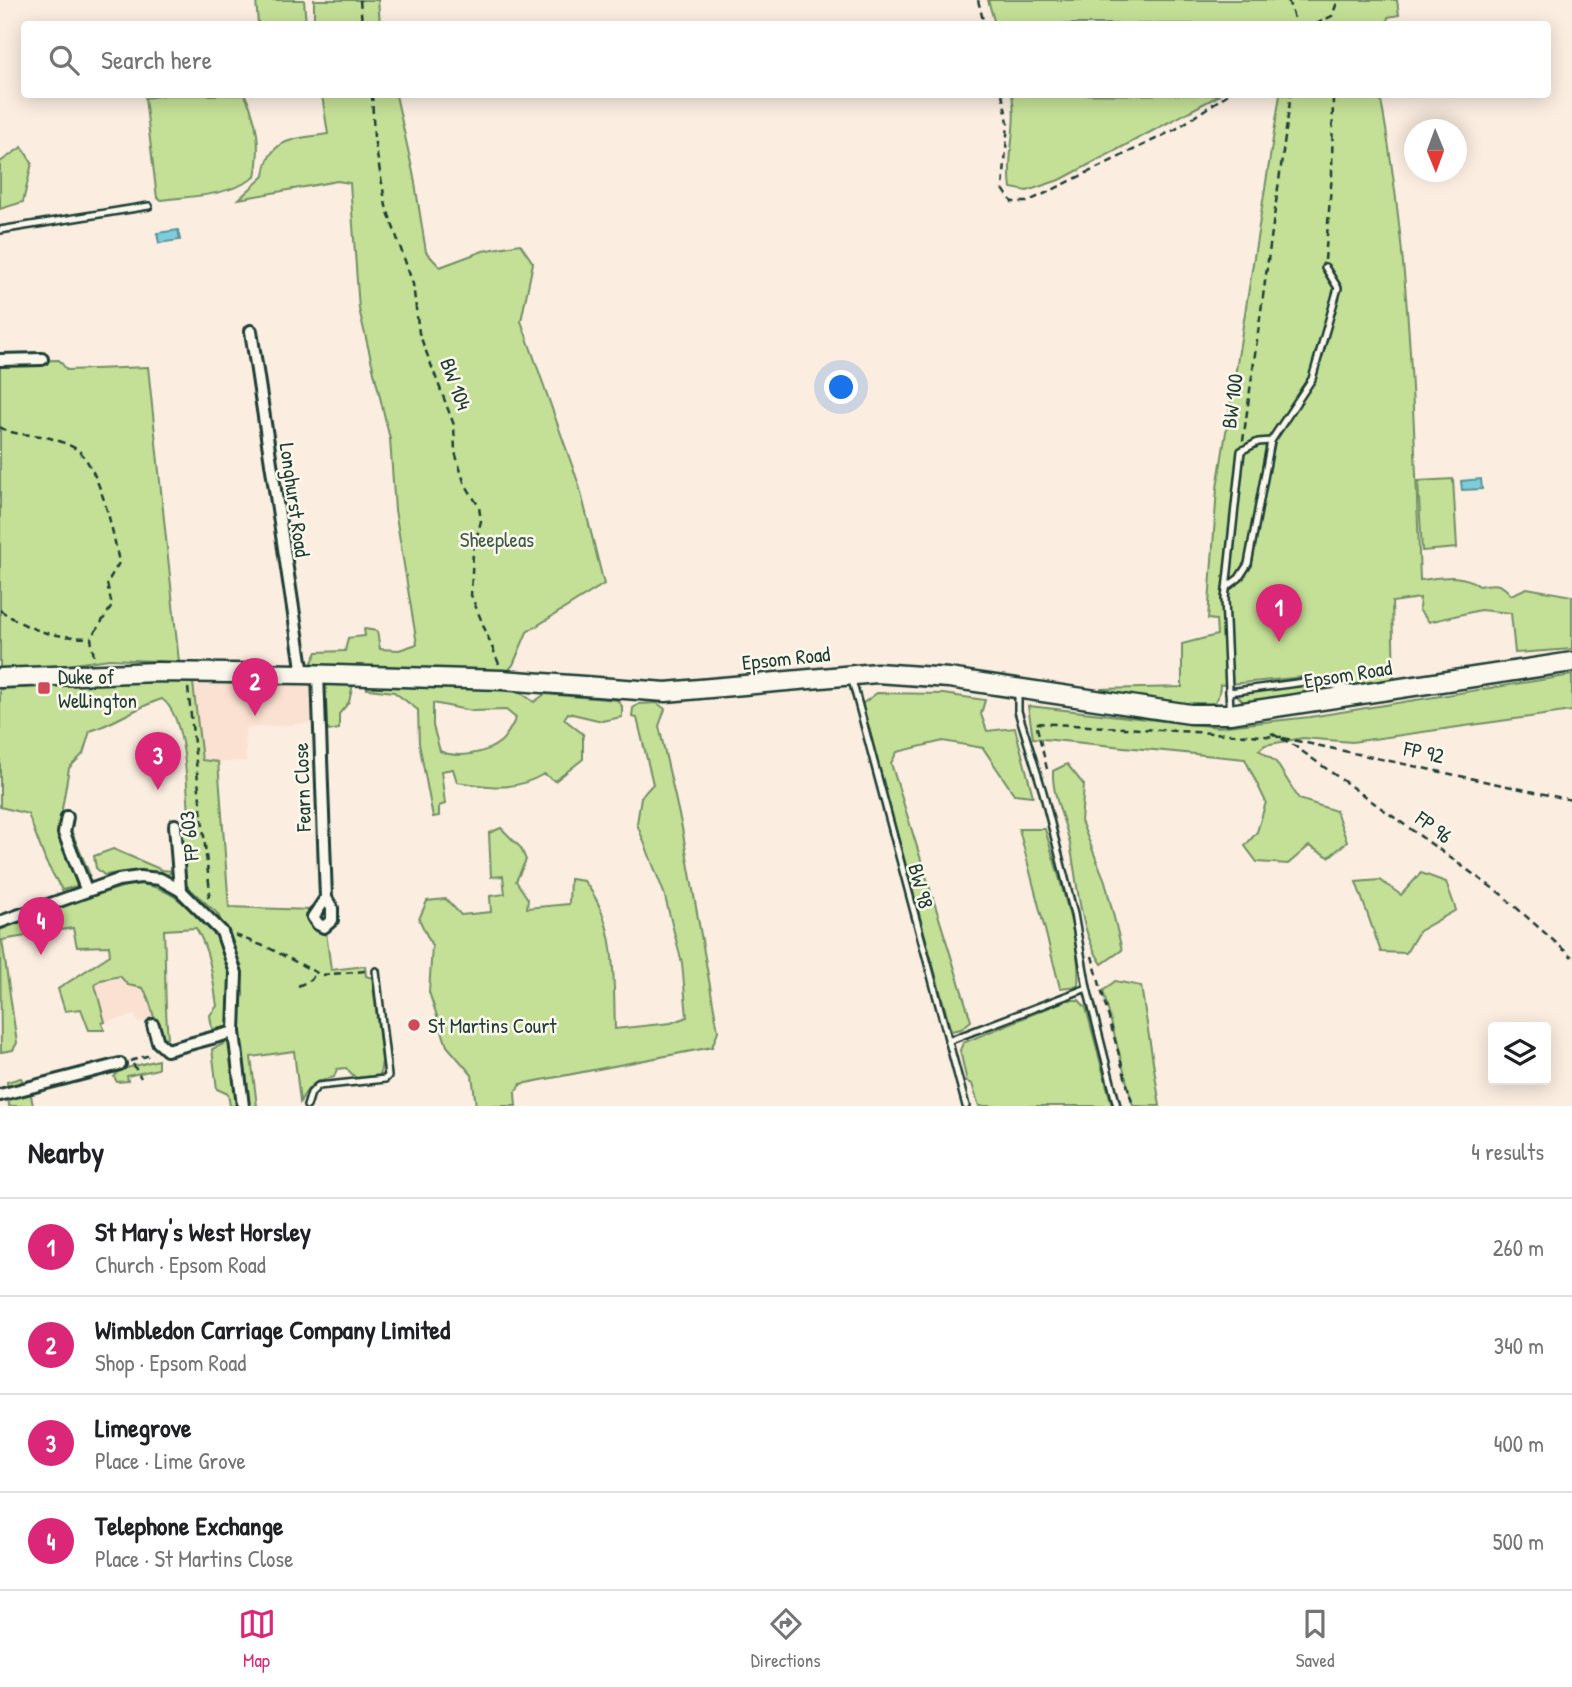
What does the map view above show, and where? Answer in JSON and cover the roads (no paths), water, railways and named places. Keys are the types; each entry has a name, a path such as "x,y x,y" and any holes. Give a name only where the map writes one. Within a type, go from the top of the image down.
{"main road":[{"name":"Epsom Road","path":"0,678 97,674 310,674 502,680 666,692 851,673 910,674 1190,714 1230,714 1572,662"}],"street":[{"name":"Longhurst Road","path":"251,331 310,674"},
{"path":"0,360 42,359"},
{"name":"Fearn Close","path":"310,674 326,898"},
{"path":"67,817 64,833 86,889"},
{"path":"175,825 180,890"},
{"path":"0,922 86,889 140,877 160,879 180,890 203,910 222,932 236,974 234,1032 243,1106"},
{"path":"153,1025 158,1042 167,1050 234,1032"},
{"path":"0,1095 125,1063"}],"lane":[{"path":"0,230 149,206"},
{"path":"1227,587 1239,578 1248,564 1271,441 1312,379 1338,288 1325,267"},
{"name":"BW 100","path":"1230,714 1227,587 1241,452 1258,442 1271,441"},
{"name":"BW 98","path":"851,673 858,714 966,1106"},
{"path":"1229,692 1312,681 1366,694"},
{"path":"1018,689 1018,711 1043,792 1074,914 1087,988 1117,1106"},
{"path":"307,1106 311,1093 318,1086 385,1079 388,1076 376,971"},
{"path":"948,1041 1087,988"}],"water":[{"path":"178,230 180,240 159,243 157,233"},
{"path":"1481,479 1482,489 1462,490 1461,481"}],"place":[{"name":"St Mary's West Horsley","path":"1279,642"},
{"name":"Duke of Wellington","path":"44,688"},
{"name":"Wimbledon Carriage Company Limited","path":"255,716"},
{"name":"Limegrove","path":"158,790"},
{"name":"Telephone Exchange","path":"41,955"},
{"name":"St Martins Court","path":"414,1025"}],"park label":[{"name":"Sheepleas","path":"497,539"}]}
